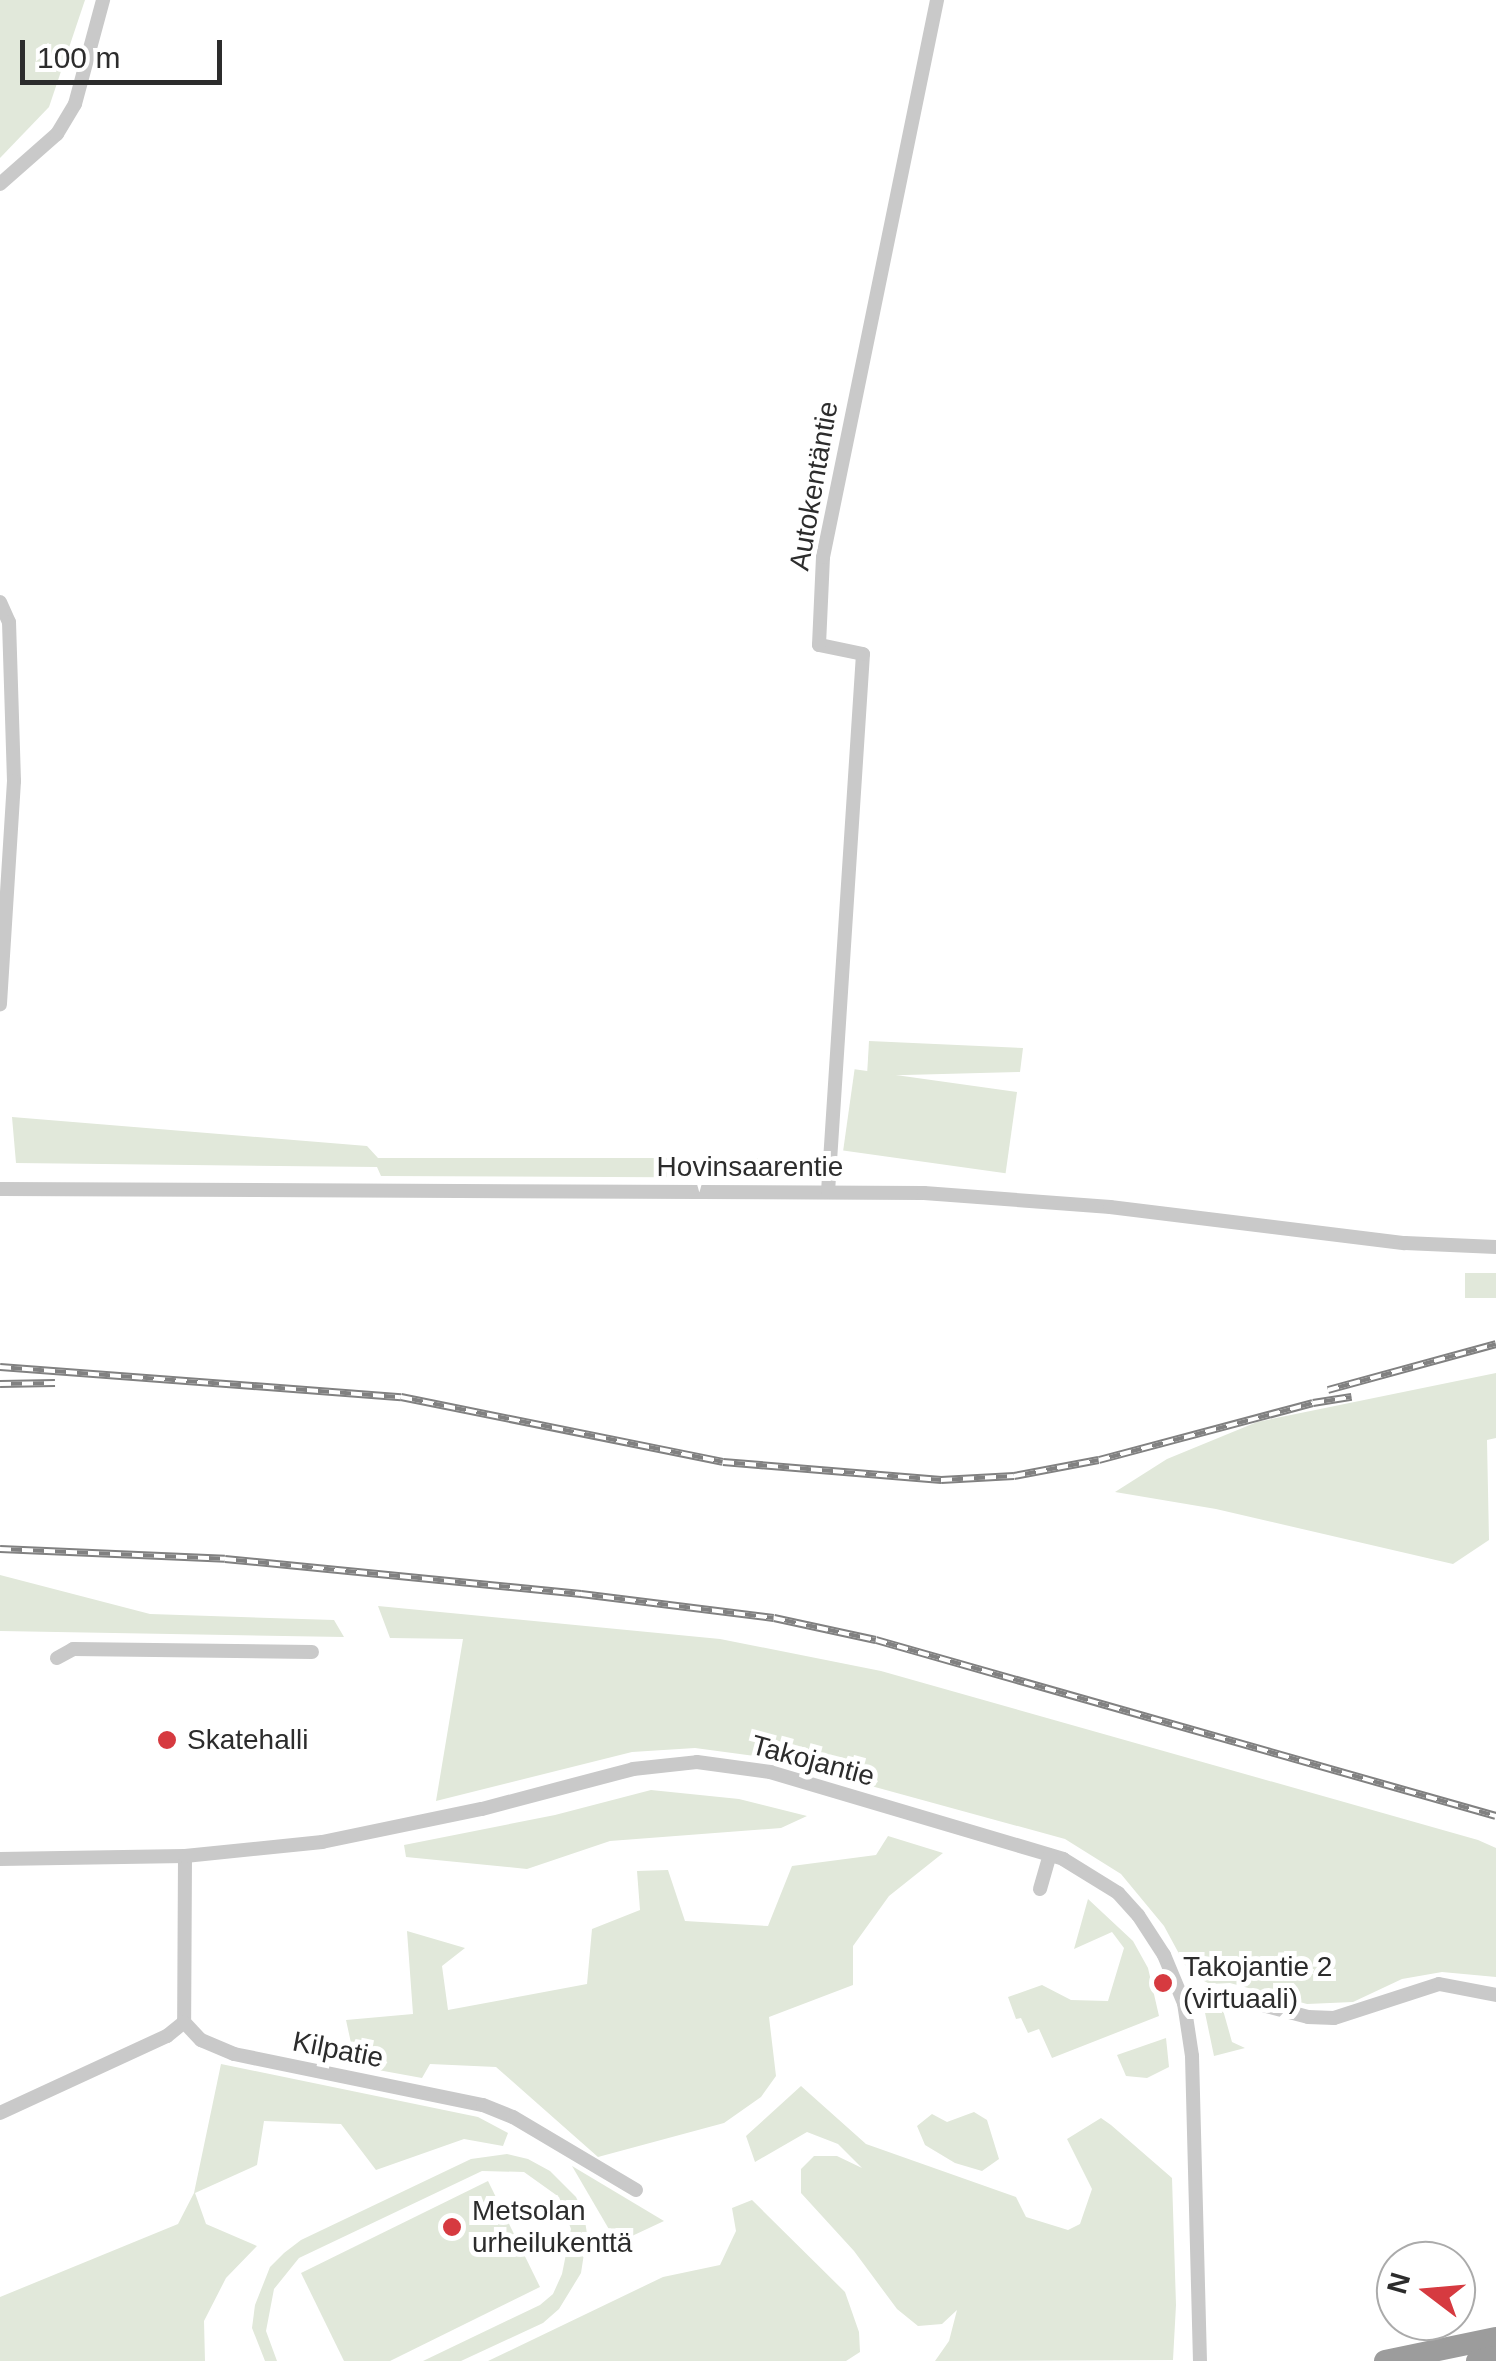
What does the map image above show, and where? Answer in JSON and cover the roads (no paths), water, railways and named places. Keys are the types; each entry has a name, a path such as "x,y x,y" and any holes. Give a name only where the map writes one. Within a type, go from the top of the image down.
{"highway":[{"path":"1385,2361 1496,2338"},
{"path":"1477,2361 1496,2357"}],"street":[{"path":"0,184 57,134 75,104 104,0"},
{"name":"Autokentäntie","path":"828,1192 863,654 818,644 823,557 937,0"},
{"path":"0,602 9,622 14,781 0,1004"},
{"name":"Hovinsaarentie","path":"0,1189 990,1196 1404,1243 1496,1247"},
{"path":"57,1658 73,1649 312,1652"},
{"name":"Takojantie","path":"0,1859 184,1856 322,1842 482,1809 633,1769 697,1762 770,1772 1082,1867 1118,1893 1152,1936 1184,2004 1192,2056 1200,2361"},
{"path":"1040,1889 1050,1855"},
{"path":"0,2112 167,2036 184,2022 184,1856"},
{"path":"1184,2004 1228,1996 1308,2017 1334,2018 1362,2012 1424,1986 1450,1984 1496,1995"},
{"name":"Kilpatie","path":"184,2022 201,2040 234,2054 483,2105 514,2117 636,2190"}],"railway":[{"path":"1328,1390 1496,1344"},
{"path":"0,1367 401,1397 723,1462 941,1480 1014,1476 1099,1460 1313,1403 1352,1397"},
{"path":"0,1384 55,1383"},
{"path":"0,1549 225,1559 581,1594 774,1618 876,1640 1496,1816"}],"place":[{"name":"Skatehalli","path":"167,1740"},
{"name":"Takojantie 2 (virtuaali)","path":"1163,1983"},
{"name":"Metsolan urheilukenttä","path":"452,2227"}]}
